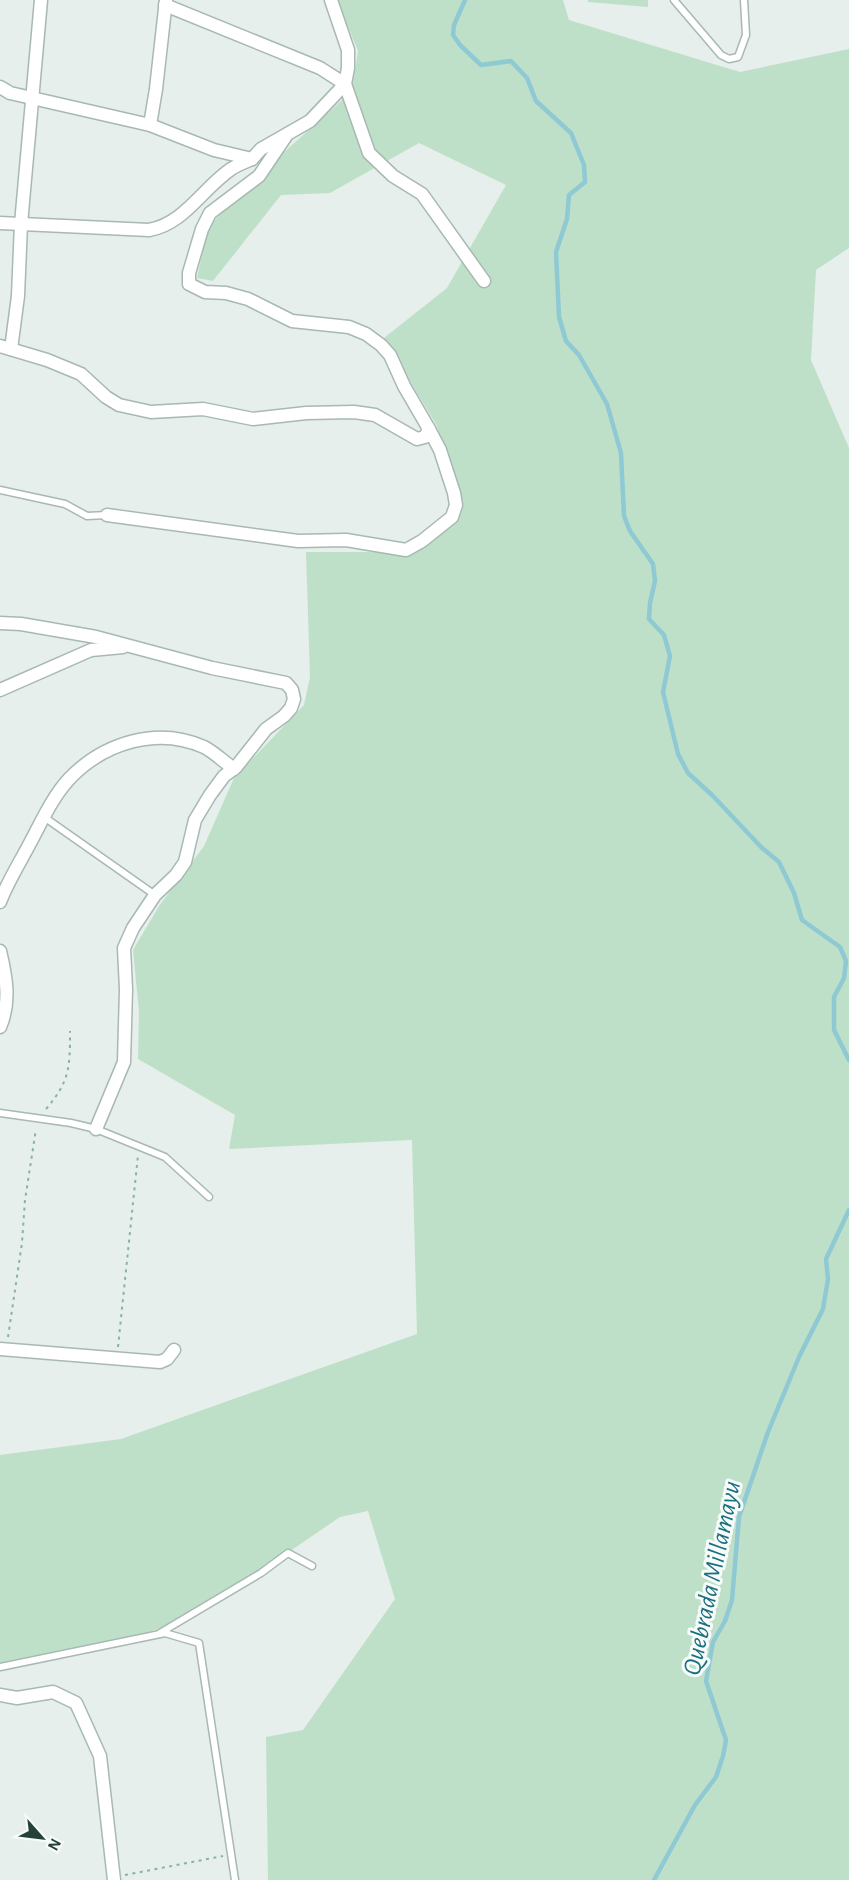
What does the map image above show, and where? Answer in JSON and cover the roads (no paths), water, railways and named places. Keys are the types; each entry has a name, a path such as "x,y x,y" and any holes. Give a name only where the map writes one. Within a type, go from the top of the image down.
{"street":[{"path":"41,0 21,224 18,296 6,348 81,374 106,397 119,405 151,412 203,409 253,419 306,413 354,412 375,415 417,439 425,437 429,429"},
{"path":"331,0 348,50 345,84 369,153 393,176 422,194 484,280"},
{"path":"150,125 166,3 320,68 345,84"},
{"path":"0,223 149,230 162,228 176,220 231,169 252,159 261,149 310,121 345,84"},
{"path":"0,87 10,93 150,125 214,150 252,159"},
{"path":"107,514 298,541 346,540 406,550 422,542 452,517 456,505 454,493 440,450 425,419 404,386 390,355 381,345 366,334 349,327 292,321 248,299 226,293 206,292 189,284 189,273 210,213 259,176 286,136"},
{"path":"0,623 21,624 96,637 212,668 286,683 292,690 294,699 291,708 266,729 210,795 195,820 185,862 176,875 155,895 133,928 124,948 126,989 124,1062 96,1130"},
{"path":"0,690 91,650 130,646"},
{"path":"0,902 54,799 69,779 88,762 120,745 146,738 173,737 205,748 234,769"},
{"path":"0,951 7,988 7,1012 0,1027"},
{"path":"3,1349 160,1362 167,1359 174,1350"},
{"path":"0,1695 17,1698 53,1692 76,1703 100,1756 113,1879"}],"lane":[{"path":"674,0 721,55 729,59 738,57 747,35 744,0"},
{"path":"0,490 65,504 87,516 107,514"},
{"path":"44,817 155,895"},
{"path":"0,1113 71,1123 139,1146 165,1157 209,1197"},
{"path":"157,1635 288,1553 312,1566"},
{"path":"0,1667 165,1633 199,1643 235,1880"}],"waterway":[{"name":"Quebrada Millamayu","path":"465,0 454,25 453,35 460,45 481,65 511,61 527,78 536,101 571,133 584,165 585,182 569,195 567,219 556,252 559,317 566,341 579,355 607,404 621,453 624,516 630,531 653,564 655,581 649,619 664,635 670,656 663,692 678,754 688,773 761,847 779,862 794,893 802,920 840,947 846,961 844,978 834,997 834,1030 849,1060"},
{"name":"Quebrada Millamayu","path":"654,1880 695,1805 716,1777 723,1756 726,1740 706,1681 713,1642 725,1621 732,1600 739,1517 768,1432 799,1357 823,1309 828,1279 826,1259 849,1210"}]}
